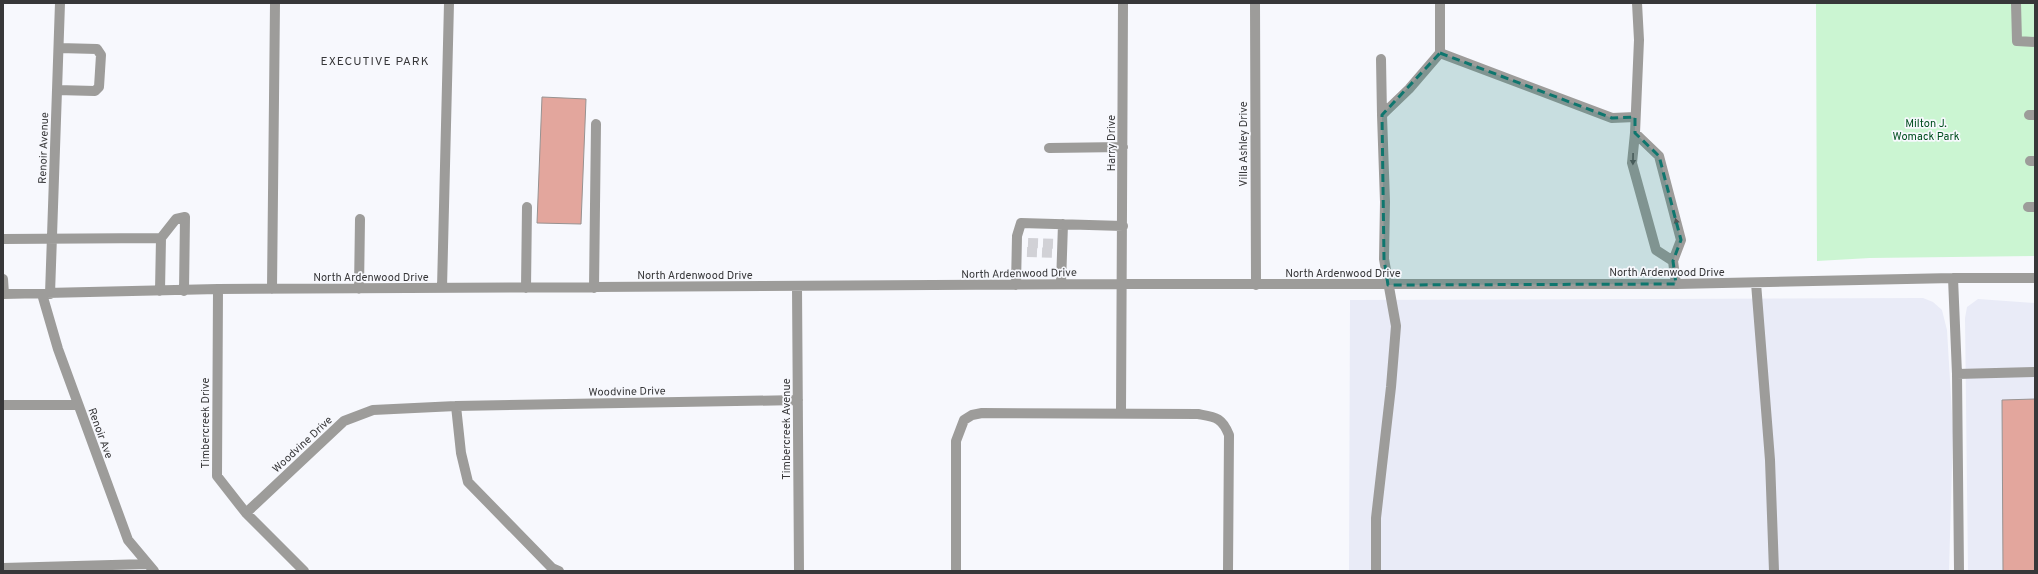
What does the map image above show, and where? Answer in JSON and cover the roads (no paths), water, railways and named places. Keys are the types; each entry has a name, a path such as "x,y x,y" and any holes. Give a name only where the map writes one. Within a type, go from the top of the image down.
{"street":[{"name":"Renoir Avenue","path":"46,294 52,238 60,3"},
{"path":"272,289 275,3"},
{"path":"442,288 450,28 449,3"},
{"name":"Harry Drive","path":"1121,413 1123,284 1123,3"},
{"name":"Villa Ashley Drive","path":"1255,3 1256,285"},
{"path":"1382,115 1409,89 1440,53 1440,3"},
{"path":"1637,3 1639,40 1635,133 1632,163 1656,250 1673,260"},
{"path":"2016,3 2017,41 2035,42"},
{"path":"57,90 95,91 99,87 100,55 97,49 59,48"},
{"path":"1440,53 1612,118 1635,117"},
{"path":"1376,571 1376,518 1392,387 1396,326 1384,260 1385,202 1382,59"},
{"path":"594,288 596,124"},
{"path":"1635,133 1659,156 1681,240 1673,260 1676,284"},
{"path":"1049,148 1123,147"},
{"path":"526,288 527,207"},
{"path":"160,291 161,238 176,219 185,217 184,290"},
{"path":"358,289 360,219"},
{"path":"1016,285 1017,248 1021,223 1123,226"},
{"path":"1061,284 1060,249 1063,224"},
{"path":"3,239 161,238"},
{"path":"1017,248 1027,248"},
{"path":"1953,278 1957,374 1959,571"},
{"name":"North Ardenwood Drive","path":"3,294 218,289 797,287 1061,284 1676,284 1953,278 2035,278"},
{"path":"3,279 3,294"},
{"path":"1756,283 1770,460 1774,571"},
{"name":"Timbercreek Avenue","path":"797,287 798,571"},
{"name":"Timbercreek Drive","path":"218,289 217,476 246,513 304,571"},
{"name":"Renoir Ave","path":"46,294 78,405 128,540 151,568"},
{"path":"1957,374 2035,372"},
{"name":"Woodvine Drive","path":"246,513 344,421 373,410 456,406 798,400"},
{"path":"3,404 78,405"},
{"path":"456,406 461,453 468,482 552,568 560,571"},
{"path":"956,571 956,441 964,420 972,414 982,413 1198,414 1218,418 1226,427 1229,435 1228,571"},
{"path":"3,568 151,568"}],"tunnel":[{"path":"1028,243 1057,244"},
{"path":"1027,252 1057,253"}],"district":[{"name":"EXECUTIVE PARK","path":"375,61"}],"park label":[{"name":"Milton J. Womack Park","path":"1926,129"}]}
